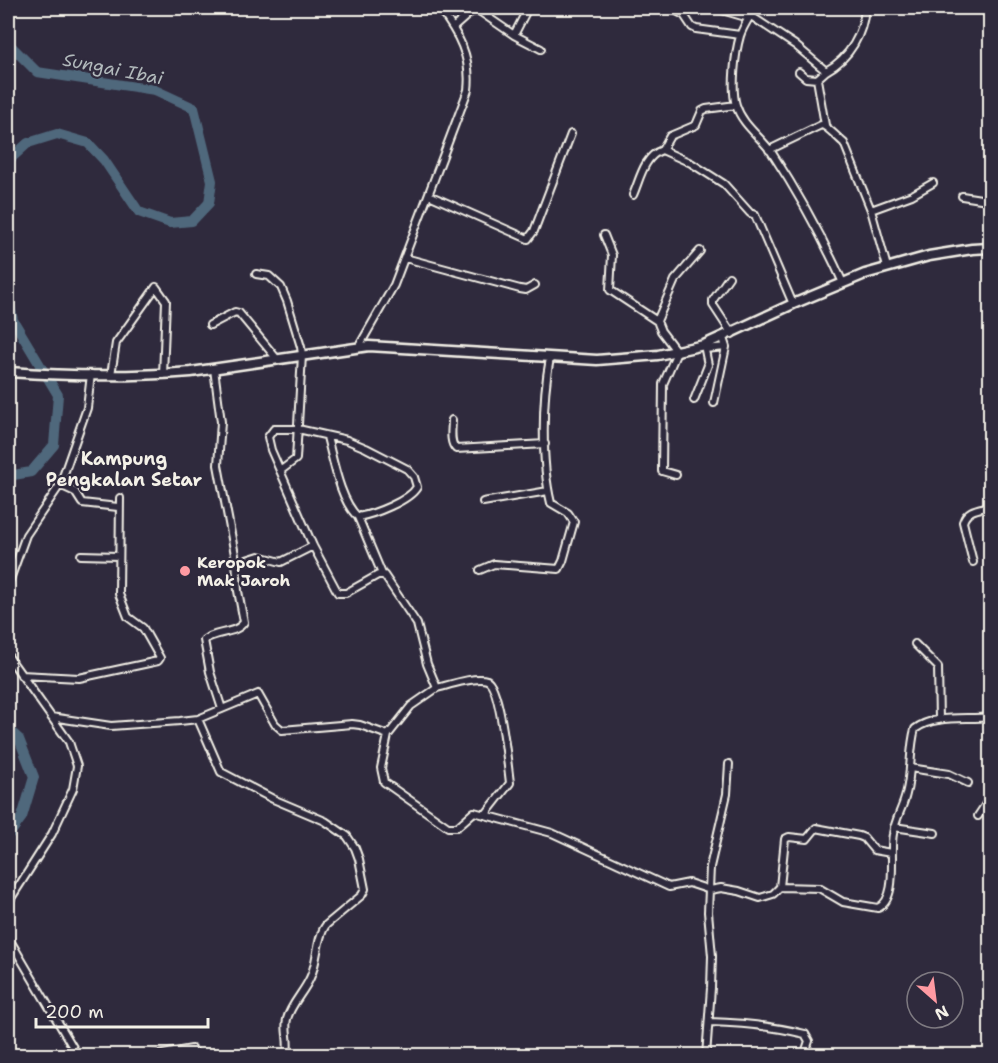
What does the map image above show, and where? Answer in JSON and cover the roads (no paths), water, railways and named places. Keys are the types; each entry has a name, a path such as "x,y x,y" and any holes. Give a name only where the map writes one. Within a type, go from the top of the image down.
{"main road":[{"path":"8,372 163,375 376,346 597,360 677,352 705,347 793,304 887,267 963,250 990,248"}],"street":[{"path":"358,348 394,285 468,90 465,49 440,8"},
{"path":"514,35 528,8"},
{"path":"671,8 684,15 696,29 740,35"},
{"path":"715,8 750,17 795,45 826,71"},
{"path":"755,8 740,35 734,88 736,105 743,119 769,150 812,216 843,283"},
{"path":"799,72 806,78 817,79 839,63 847,54 863,26 865,8"},
{"path":"453,27 475,10 541,49"},
{"path":"817,79 825,125 847,147 872,210 887,267"},
{"path":"662,150 670,136 696,125 705,109 736,105"},
{"path":"769,150 825,125"},
{"path":"429,195 528,239 534,231 571,134"},
{"path":"633,195 648,159 655,152 662,150 691,163 724,184 750,213 755,215 793,304"},
{"path":"872,210 912,195 933,183"},
{"path":"962,196 987,200 990,203"},
{"path":"990,223 990,248"},
{"path":"604,235 612,255 610,290 657,321 661,331 677,352 663,384 661,459 662,471 676,474"},
{"path":"657,321 675,280 700,251"},
{"path":"405,258 520,289 526,290 535,285"},
{"path":"256,274 269,276 281,287 291,312 302,356 296,459 280,471"},
{"path":"729,278 713,300 713,305 732,334"},
{"path":"111,375 116,344 156,287 166,301 163,375"},
{"path":"210,325 235,312 239,313 278,359"},
{"path":"714,403 726,347 723,338"},
{"path":"694,400 708,365 705,347 726,347"},
{"path":"480,570 494,564 559,569 561,566 574,522 568,513 551,503 548,490 545,444 546,386 550,358"},
{"path":"214,369 222,429 218,465 237,563 243,625 211,635 204,640 210,672 222,708"},
{"path":"8,585 26,535 60,485 87,408 92,374"},
{"path":"452,420 452,440 456,449 545,444"},
{"path":"358,517 385,508 414,492 417,487 414,477 407,469 347,440 298,429 274,429 270,432 268,437 280,471 313,546 338,593 346,593 382,574"},
{"path":"327,437 342,489 354,514 358,517 382,574 417,624 427,664 437,688"},
{"path":"60,485 75,492 82,504 118,507"},
{"path":"483,502 548,490"},
{"path":"21,675 79,678 158,661 160,657 143,628 130,620 119,594 118,507 120,498"},
{"path":"973,562 963,522 965,515 990,506"},
{"path":"237,563 264,556 280,562 313,546"},
{"path":"81,555 119,556"},
{"path":"915,644 938,667 939,720"},
{"path":"8,656 69,741 75,758 77,774 74,789 52,834 8,903"},
{"path":"485,815 510,783 500,711 492,684 486,680 467,681 437,688 411,706 388,735 381,776 390,788 448,827 457,827 471,813 485,815 552,833 669,887 689,884 710,890 729,889 760,897 773,894 780,887 785,839 789,837 807,839 816,828 859,836 874,850 891,853"},
{"path":"51,717 111,726 198,719 258,694 275,724 282,730 352,724 388,735"},
{"path":"780,887 819,888 843,902 878,908 885,903 892,878 891,853 894,827 907,792 915,729 939,720 990,717"},
{"path":"198,719 221,772 273,799 325,821 347,836 356,848 359,859 365,889 362,895 322,930 316,962 310,978 287,1019 288,1050 286,1056"},
{"path":"706,1056 710,1022 712,956 708,912 710,867 727,794 729,764"},
{"path":"910,768 949,774 968,783"},
{"path":"978,816 990,798"},
{"path":"894,827 935,832"},
{"path":"8,937 78,1056"},
{"path":"710,1022 747,1023 805,1034 809,1041 804,1056"},
{"path":"151,1056 192,1048 198,1056"}],"waterway":[{"name":"Sungai Ibai","path":"8,43 37,72 155,90 194,108 212,181 209,203 192,221 170,223 139,212 104,160 88,143 57,134 28,143 8,161"},
{"name":"Sungai Ibai","path":"8,296 13,320 58,395 54,445 31,472 8,476"},
{"name":"Sungai Ibai","path":"8,729 19,739 34,777 22,817 8,836"}],"place":[{"name":"Keropok Mak Jaroh","path":"185,571"}],"district":[{"name":"Kampung Pengkalan Setar","path":"124,469"}]}
